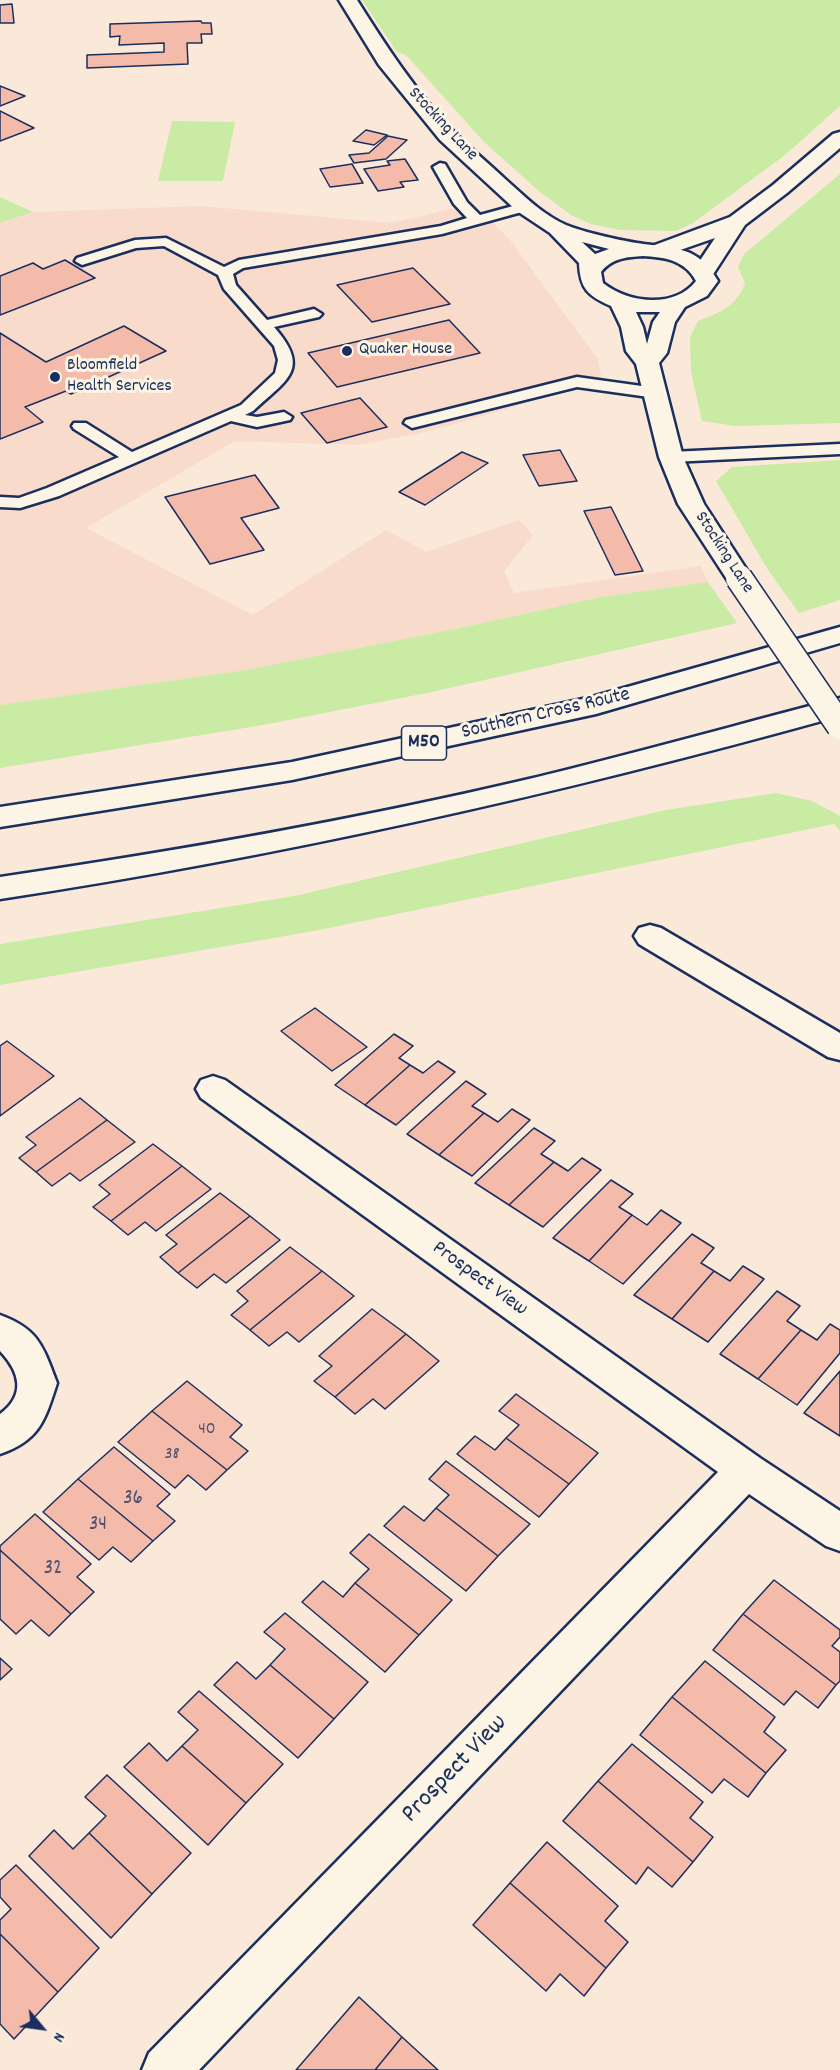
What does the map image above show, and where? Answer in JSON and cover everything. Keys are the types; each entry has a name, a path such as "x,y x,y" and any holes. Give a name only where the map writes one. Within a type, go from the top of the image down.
{"main road":[{"name":"Stocking Lane","path":"348,0 386,61 447,136 524,207 558,229 590,261 590,279 595,288 620,301 639,305 677,303 693,298 703,290 707,281 704,272 695,262 679,255 558,229"},
{"path":"650,250 698,238 737,221 780,189 840,138"},
{"path":"704,272 737,221"},
{"name":"Stocking Lane","path":"591,270 600,260 617,253 650,250"},
{"name":"Stocking Lane","path":"620,301 632,327 637,351 647,362 671,457 691,504 840,726"},
{"path":"647,362 656,353 664,322 677,303"},
{"name":"Southern Cross Route","path":"0,817 292,771 503,726 596,705 840,634"},
{"path":"0,888 116,872 463,804 840,707"},
{"path":"650,936 840,1048"},
{"name":"Prospect View","path":"213,1089 746,1470 840,1533"},
{"path":"0,1332 8,1334 27,1354 38,1383 27,1416 0,1437"},
{"name":"Prospect View","path":"166,2070 746,1470"}],"lane":[{"path":"440,167 461,204 477,220"},
{"path":"225,273 239,264 442,230 524,207"},
{"path":"0,502 20,503 53,492 247,408 283,375 286,360 281,345 229,286 225,273 166,242 135,244 82,261"},
{"path":"263,325 314,314"},
{"path":"412,423 577,382 656,393"},
{"path":"232,414 249,422 262,423 284,417"},
{"path":"80,426 131,458"},
{"path":"671,457 840,449"}],"shaded area":[{"path":"474,204 510,240 598,359 602,380 417,434 357,445 235,441 86,528 253,615 386,530 426,552 519,520 533,535 504,571 514,593 701,566 708,582 601,597 455,629 246,670 0,705 0,223 33,212 201,206 391,223"}],"green space":[{"path":"362,0 840,0 840,106 785,155 693,223 676,231 620,230 591,224 571,215 540,192 484,142 406,55 397,52"},
{"path":"172,121 235,122 223,181 158,181"},
{"path":"840,174 840,423 736,426 702,421 691,372 690,337 698,321 727,308 737,298 745,283 738,267 744,254"},
{"path":"0,197 33,212 0,223"},
{"path":"840,460 840,600 799,613 768,570 716,481 732,467"},
{"path":"708,582 737,623 427,693 263,725 0,768 0,705 246,670 455,629 601,597"},
{"path":"776,793 812,801 840,816 840,831 834,824 314,931 0,985 0,944 294,896 666,810"}],"building":[{"path":"12,4 14,23 0,23 0,5"},
{"path":"201,21 211,23 212,34 201,34 202,43 187,43 188,64 87,68 87,55 164,52 164,43 119,45 120,36 110,37 110,24"},
{"path":"0,86 25,96 0,106"},
{"path":"0,111 34,128 0,141"},
{"path":"366,130 387,135 374,145 353,141"},
{"path":"388,136 407,140 386,159 354,163 349,155 369,153"},
{"path":"405,159 418,180 400,182 404,187 378,191 364,169 390,165 387,161"},
{"path":"352,164 363,183 330,187 320,169"},
{"path":"65,260 95,278 0,315 0,276 33,263 43,269"},
{"path":"413,268 450,304 372,322 337,285"},
{"path":"449,320 480,353 337,387 308,353"},
{"name":"Bloomfield Health Services","path":"124,326 166,351 71,394 66,391 25,407 43,422 0,439 0,333 46,362"},
{"path":"360,398 387,427 327,443 301,413"},
{"path":"560,450 577,481 539,486 523,455"},
{"path":"462,452 488,463 425,505 399,492"},
{"path":"255,475 279,508 241,518 264,550 210,564 165,497"},
{"path":"611,507 643,571 615,575 584,511"},
{"path":"315,1008 367,1047 332,1071 281,1031"},
{"path":"394,1034 413,1046 399,1058 410,1065 365,1105 335,1085"},
{"path":"7,1041 54,1076 0,1116 0,1046"},
{"path":"438,1061 455,1072 396,1125 365,1105 410,1065 423,1073"},
{"path":"466,1081 486,1094 472,1106 484,1113 439,1155 407,1134"},
{"path":"80,1098 107,1120 36,1172 19,1158 36,1145 26,1137"},
{"path":"512,1109 530,1120 472,1176 439,1155 484,1113 498,1122"},
{"path":"107,1120 135,1142 80,1181 70,1173 52,1186 36,1172"},
{"path":"534,1128 555,1141 541,1154 554,1162 509,1205 475,1183"},
{"path":"153,1144 182,1166 111,1221 93,1207 110,1194 99,1185"},
{"path":"582,1158 601,1170 543,1227 509,1205 554,1162 568,1171"},
{"path":"182,1166 211,1189 156,1231 145,1222 128,1235 111,1221"},
{"path":"611,1180 633,1194 619,1207 632,1215 589,1261 553,1238"},
{"path":"220,1193 250,1216 178,1273 160,1257 177,1244 166,1235"},
{"path":"661,1210 681,1223 623,1284 589,1261 632,1215 647,1225"},
{"path":"250,1216 280,1240 226,1283 214,1274 197,1288 178,1273"},
{"path":"692,1234 714,1248 701,1263 714,1271 672,1319 634,1295"},
{"path":"290,1247 322,1271 250,1330 231,1315 248,1301 237,1291"},
{"path":"743,1266 764,1279 708,1342 672,1319 714,1271 730,1281"},
{"path":"322,1271 354,1296 299,1342 287,1332 269,1346 250,1330"},
{"path":"777,1291 800,1306 787,1321 801,1330 758,1379 720,1354"},
{"path":"372,1309 406,1334 335,1397 314,1381 332,1366 319,1356"},
{"path":"830,1324 840,1330 840,1353 797,1405 758,1379 801,1330 817,1340"},
{"path":"406,1334 439,1361 385,1409 373,1399 355,1414 335,1397"},
{"path":"840,1371 840,1436 804,1413"},
{"path":"187,1381 242,1425 230,1437 248,1451 227,1470 152,1411"},
{"path":"516,1394 598,1453 569,1484 506,1438 519,1425 499,1411"},
{"path":"152,1411 227,1470 206,1490 188,1475 175,1488 118,1442"},
{"path":"475,1436 495,1450 506,1438 569,1484 539,1517 457,1454"},
{"path":"114,1447 170,1494 157,1506 175,1521 153,1541 78,1479"},
{"path":"446,1461 530,1524 498,1556 436,1508 449,1495 429,1479"},
{"path":"78,1479 153,1541 131,1562 113,1547 99,1560 43,1512"},
{"path":"404,1506 424,1521 436,1508 498,1556 466,1591 384,1526"},
{"path":"35,1514 91,1564 77,1577 94,1592 71,1614 0,1550 0,1546"},
{"path":"369,1534 452,1600 419,1635 355,1583 369,1569 350,1553"},
{"path":"0,1550 71,1614 49,1636 31,1620 16,1634 0,1619"},
{"path":"774,1580 840,1630 840,1637 832,1646 840,1652 840,1681 836,1685 743,1614"},
{"path":"323,1581 343,1597 355,1583 419,1635 385,1672 302,1602"},
{"path":"285,1613 368,1682 334,1719 270,1665 285,1649 264,1632"},
{"path":"743,1614 836,1685 818,1708 796,1691 784,1705 713,1650"},
{"path":"0,1658 12,1669 0,1680"},
{"path":"705,1661 775,1717 764,1732 786,1750 766,1773 672,1697"},
{"path":"237,1662 256,1679 270,1665 334,1719 298,1758 214,1685"},
{"path":"199,1691 283,1764 246,1803 182,1746 198,1730 178,1712"},
{"path":"672,1697 766,1773 748,1797 724,1779 712,1793 640,1735"},
{"path":"149,1743 167,1761 182,1746 246,1803 208,1845 124,1767"},
{"path":"632,1744 703,1802 690,1818 713,1837 693,1862 598,1781"},
{"path":"107,1775 191,1853 152,1894 89,1833 106,1816 85,1797"},
{"path":"598,1781 693,1862 672,1887 648,1867 636,1884 563,1821"},
{"path":"54,1830 73,1849 89,1833 152,1894 111,1938 29,1856"},
{"path":"547,1842 618,1906 605,1921 628,1942 606,1968 510,1883"},
{"path":"16,1865 99,1948 58,1992 0,1934 0,1920 11,1909 0,1897 0,1880"},
{"path":"510,1883 606,1968 584,1996 560,1974 546,1991 473,1925"},
{"path":"0,1934 58,1992 14,2039 0,2024"},
{"path":"359,1997 402,2037 375,2070 296,2070"},
{"path":"402,2037 438,2070 375,2070"}],"place":[{"name":"Quaker House","path":"347,351"},
{"name":"Bloomfield Health Services","path":"55,377"}]}
